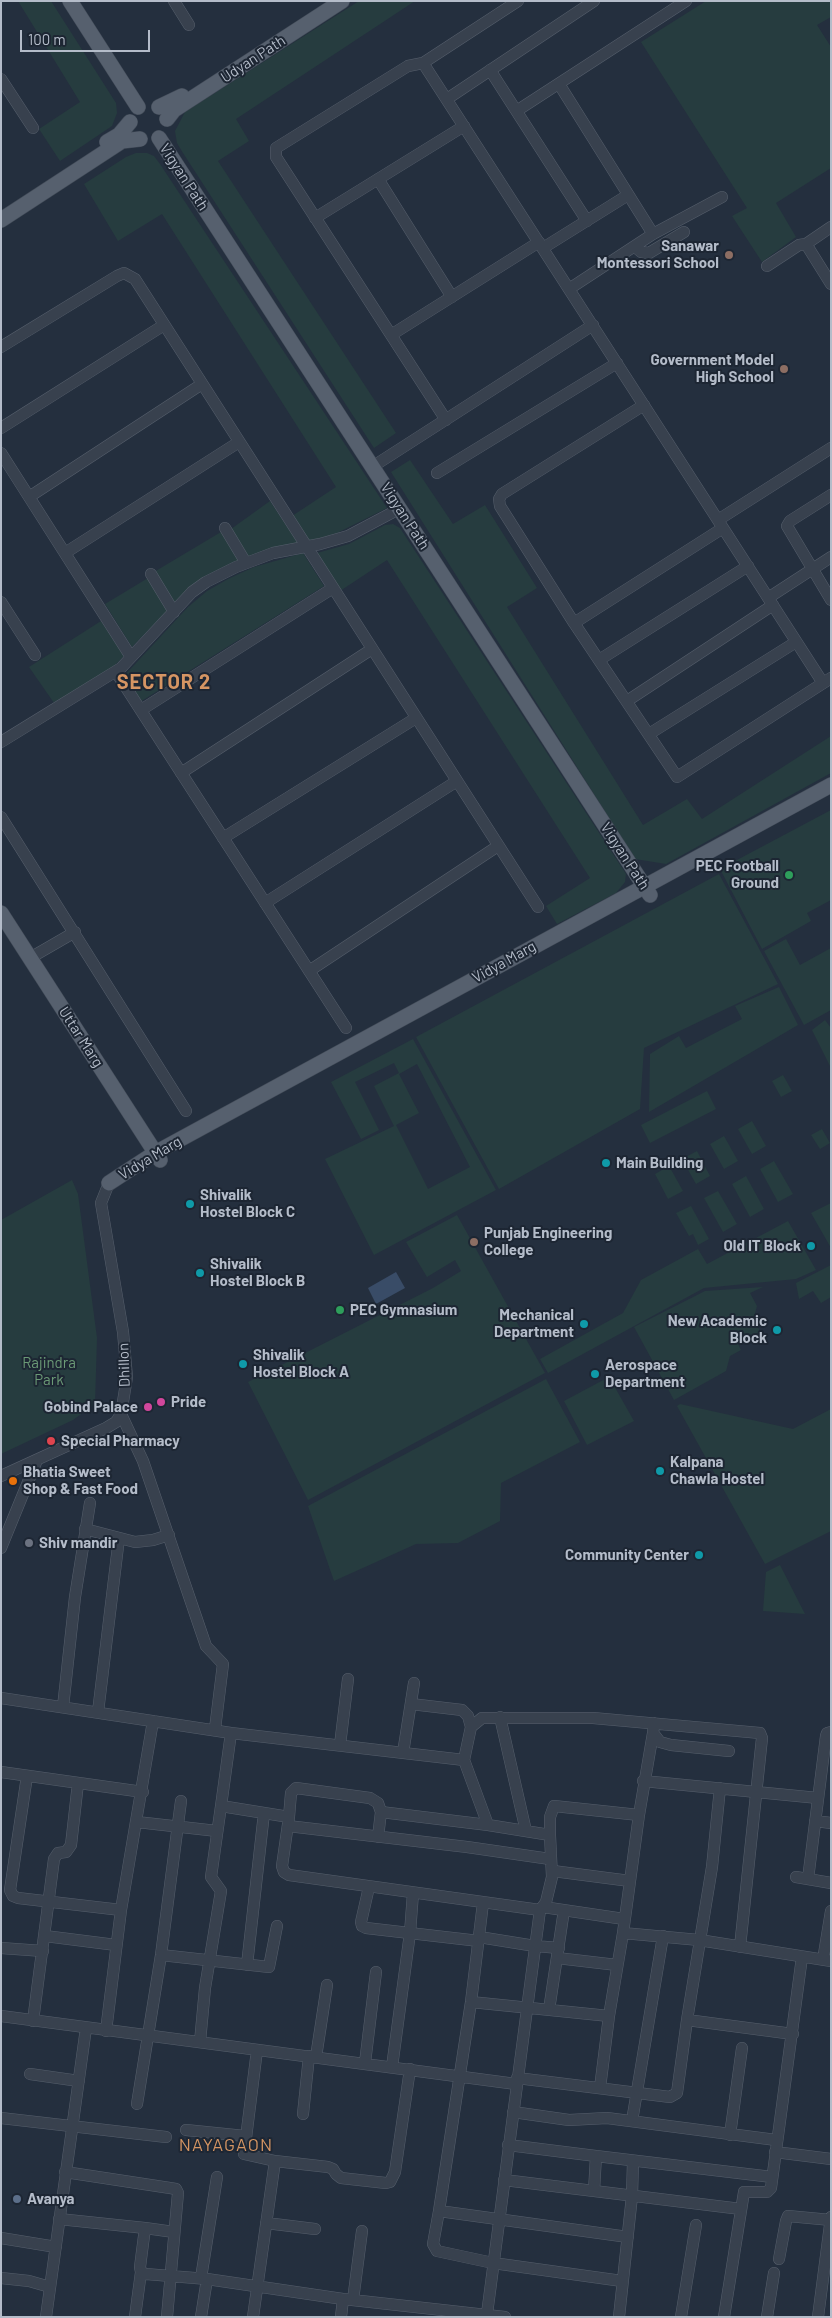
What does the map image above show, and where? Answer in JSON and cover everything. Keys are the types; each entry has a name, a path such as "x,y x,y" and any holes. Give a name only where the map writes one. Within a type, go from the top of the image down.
{"main road":[{"path":"70,1 138,107"},
{"name":"Udyan Path","path":"163,113 172,103 328,1"},
{"name":"Udyan Path","path":"163,113 174,110 342,1"},
{"path":"1,220 122,141 140,139 153,141 159,138 167,126 163,113 145,104 138,107 131,116 130,122 133,133 140,139"},
{"path":"1,212 119,135 130,122"},
{"name":"Vigyan Path","path":"159,138 647,891"},
{"name":"Vidya Marg","path":"647,891 831,785"},
{"name":"Vidya Marg","path":"109,1183 647,891 831,796"},
{"name":"Uttar Marg","path":"1,913 158,1157"}],"street":[{"path":"174,1 189,25"},
{"path":"446,420 276,157 276,148 408,66 423,63 518,1"},
{"path":"446,99 594,1"},
{"path":"518,110 686,1"},
{"path":"423,63 593,324 796,642 827,680 678,777 574,623 500,506 499,500 502,494 644,405"},
{"path":"490,70 518,110 587,221"},
{"path":"1,78 5,92 33,128"},
{"path":"559,84 653,234"},
{"path":"315,218 464,126"},
{"path":"378,179 452,297"},
{"path":"391,335 452,297 541,245 587,221 628,195"},
{"path":"569,289 653,234 722,197"},
{"path":"767,266 799,245 806,244 831,227"},
{"path":"635,247 641,252 650,253 684,232"},
{"path":"806,244 831,284"},
{"path":"1,348 124,273 135,279 538,907"},
{"path":"372,467 593,324"},
{"path":"1,428 164,325"},
{"path":"437,474 617,363"},
{"path":"29,497 202,384"},
{"path":"65,553 239,442"},
{"path":"574,623 831,448"},
{"path":"1,453 132,657"},
{"path":"831,495 788,523 787,526 831,600"},
{"path":"1,742 116,672 192,592 206,582 246,563 273,554 348,536 399,508"},
{"path":"225,528 246,563"},
{"path":"627,701 771,602 812,569 831,557"},
{"path":"599,660 748,566"},
{"path":"151,574 174,612"},
{"path":"141,710 333,588"},
{"path":"1,602 35,654"},
{"path":"649,734 796,642"},
{"path":"182,773 372,649"},
{"path":"116,672 346,1028"},
{"path":"223,838 416,718"},
{"path":"265,903 457,781"},
{"path":"1,817 186,1111"},
{"path":"309,971 498,846"},
{"path":"30,958 75,932"},
{"name":"Dhillon","path":"109,1183 101,1203 123,1332 127,1377 121,1414"},
{"path":"1,1476 106,1428 116,1422 121,1414"},
{"path":"121,1414 144,1461 206,1646 223,1664 215,1729"},
{"path":"1,1548 37,1460"},
{"path":"63,1707 85,1529 90,1503"},
{"path":"85,1529 119,1538 145,1541 169,1535"},
{"path":"98,1712 119,1538"},
{"path":"340,1745 348,1679"},
{"path":"404,1752 414,1683"},
{"path":"1,1698 215,1729 231,1733 464,1760"},
{"path":"411,1704 462,1710 468,1716 471,1727 464,1760 488,1825"},
{"path":"500,1717 526,1830"},
{"path":"471,1727 482,1718 592,1718 654,1728 760,1733 762,1738 740,1947"},
{"path":"106,2031 121,1910 138,1822 153,1721"},
{"path":"654,1728 660,1742 671,1745 729,1751"},
{"path":"600,2088 643,1781 654,1728"},
{"path":"808,1879 818,1795 826,1762 826,1736 827,1733 831,1732"},
{"path":"200,2042 221,1891 211,1877 231,1733"},
{"path":"1,1772 143,1792"},
{"path":"27,1776 10,1890 13,1896 121,1910"},
{"path":"643,1781 755,1792 818,1795 831,1793"},
{"path":"33,2021 56,1856 66,1852 71,1845 78,1783"},
{"path":"378,1837 381,1812 378,1803 370,1798 296,1788 291,1792 282,1866 284,1872 289,1875 483,1903 564,1910 624,1918"},
{"path":"1,2016 459,2076 600,2088 670,2097 677,2093 699,1940 712,1867 720,1788"},
{"path":"137,2104 161,1955 181,1802"},
{"path":"220,1806 264,1813 288,1822 552,1865 630,1881"},
{"path":"141,2272 256,2285 402,2311 494,2316 493,2263 516,2081 535,1946 552,1865 550,1817 554,1806 639,1815"},
{"path":"381,1812 526,1830 550,1835"},
{"path":"247,1965 264,1813"},
{"path":"815,1821 831,1822"},
{"path":"138,1822 178,1825 217,1831"},
{"path":"796,1877 831,1883"},
{"path":"368,1887 361,1922 362,1926 410,1934 479,1939 535,1946 558,1953 617,1965"},
{"path":"392,2067 410,1934 413,1893"},
{"path":"483,1903 471,2002 433,2244 437,2251 493,2263 622,2281"},
{"path":"549,2010 564,1910"},
{"path":"623,1932 699,1940 827,1960 831,1910"},
{"path":"161,1955 210,1962 269,1967 277,1926"},
{"path":"44,1936 116,1945"},
{"path":"632,2121 663,1936"},
{"path":"1,1948 43,1951"},
{"path":"724,2317 744,2192 770,2191 793,2034 802,1957"},
{"path":"364,2064 376,1972"},
{"path":"303,2114 312,2057 327,1986"},
{"path":"471,2002 609,2016"},
{"path":"687,2020 793,2034"},
{"path":"46,2317 65,2172 74,2127 86,2028"},
{"path":"730,2134 742,2048"},
{"path":"257,2050 244,2154 275,2161 328,2167 333,2169 341,2178 390,2182 395,2172 410,2069"},
{"path":"30,2074 80,2081"},
{"path":"513,2112 569,2120 607,2118 776,2140"},
{"path":"1,2118 166,2137"},
{"path":"186,2130 245,2136"},
{"path":"508,2145 772,2177"},
{"path":"775,2152 831,2160"},
{"path":"594,2191 596,2156"},
{"path":"253,2317 275,2161"},
{"path":"618,2317 632,2196 633,2161"},
{"path":"65,2172 176,2189 178,2193 167,2317"},
{"path":"202,2317 204,2279 217,2177"},
{"path":"504,2180 741,2209"},
{"path":"439,2211 628,2237"},
{"path":"779,2259 788,2216 831,2219 818,2317"},
{"path":"59,2219 174,2232"},
{"path":"266,2223 315,2229"},
{"path":"681,2317 696,2225"},
{"path":"135,2317 145,2228"},
{"path":"341,2317 348,2300 362,2231"},
{"path":"1,2238 56,2247"},
{"path":"767,2317 774,2273"},
{"path":"1,2278 29,2281 50,2287"}],"green space":[{"path":"18,1 51,1 116,103 117,113 112,126 60,161 39,129 80,102"},
{"path":"359,1 415,1 236,119 249,141 218,161 396,433 374,448 183,153 177,143 175,131 185,112"},
{"path":"706,1 831,1 831,17 817,25 831,47 831,168 776,203 796,237 762,262 732,216 747,208 641,42"},
{"path":"136,153 147,153 154,156 160,164 387,508 337,533 308,542 292,516 336,487 162,214 118,241 84,184 126,157"},
{"path":"410,460 453,524 485,505 537,588 507,607 643,825 687,799 702,819 831,736 831,773 666,864 635,859 391,472"},
{"path":"270,501 298,543 249,558 231,529"},
{"path":"393,524 400,528 626,874 625,882 616,893 557,924 546,906 590,878 387,560 340,591 317,553 349,544 385,525"},
{"path":"221,532 239,561 174,606 154,572"},
{"path":"303,553 324,586 140,702 124,676 188,607 207,591 228,579 254,567"},
{"path":"148,578 168,610 132,647 105,604"},
{"path":"101,621 124,656 114,666 54,703 29,667"},
{"name":"PEC Football Ground","path":"831,810 831,900 807,913 811,921 762,949 720,869"},
{"path":"719,874 778,984 644,1048 640,1109 499,1189 416,1037"},
{"path":"786,939 800,965 831,948 831,1010 804,1025 764,951"},
{"path":"779,987 798,1025 649,1112 650,1054 679,1036 686,1048 742,1019 735,1006"},
{"path":"825,1020 831,1028 831,1068 812,1030"},
{"path":"413,1039 496,1190 374,1255 325,1159 394,1126 374,1086 399,1073 394,1063 355,1082 379,1130 361,1139 331,1082","holes":["417,1064 470,1167 428,1189 396,1125 419,1113 399,1074"]},
{"path":"783,1075 792,1091 781,1097 772,1081"},
{"path":"707,1091 716,1109 650,1143 641,1125"},
{"path":"752,1121 766,1146 752,1154 738,1129"},
{"path":"822,1129 830,1143 820,1149 811,1135"},
{"path":"724,1136 738,1161 724,1169 710,1144"},
{"path":"697,1151 710,1176 696,1184 682,1159"},
{"path":"774,1161 793,1194 778,1202 760,1169"},
{"path":"669,1166 683,1191 668,1199 655,1174"},
{"path":"746,1176 764,1209 750,1217 732,1184"},
{"name":"Rajindra Park","path":"72,1180 78,1194 97,1338 95,1404 73,1420 1,1454 1,1220"},
{"path":"718,1191 737,1224 723,1232 704,1198"},
{"path":"831,1203 831,1248 811,1213"},
{"path":"691,1206 709,1239 698,1245 693,1234 689,1236 676,1213"},
{"path":"457,1215 545,1373 308,1500 248,1382 433,1288 461,1271 455,1260 427,1277 406,1242"},
{"path":"788,1221 816,1270 796,1279 704,1288 548,1373 540,1359 623,1313 641,1280 698,1249 707,1264"},
{"path":"831,1265 831,1297 821,1303 813,1291 799,1299 796,1283"},
{"path":"763,1287 750,1293 757,1306 754,1317 760,1332 738,1344 741,1350 730,1356 726,1371 674,1400 634,1327 705,1291"},
{"path":"609,1377 634,1421 587,1445 564,1401"},
{"path":"546,1379 580,1442 501,1483 500,1521 458,1543 416,1544 334,1581 308,1506"},
{"path":"680,1404 793,1429 831,1409 831,1531 765,1564 677,1406"},
{"path":"780,1565 805,1614 763,1611 766,1572"}],"water":[{"path":"396,1272 405,1288 376,1304 368,1288"}],"place":[{"name":"Sanawar Montessori School","path":"729,255"},
{"name":"Government Model High School","path":"784,369"},
{"name":"PEC Football Ground","path":"789,875"},
{"name":"Main Building","path":"606,1163"},
{"name":"Shivalik Hostel Block C","path":"190,1204"},
{"name":"Punjab Engineering College","path":"474,1242"},
{"name":"Old IT Block","path":"811,1246"},
{"name":"Shivalik Hostel Block B","path":"200,1273"},
{"name":"PEC Gymnasium","path":"340,1310"},
{"name":"Mechanical Department","path":"584,1324"},
{"name":"New Academic Block","path":"777,1330"},
{"name":"Shivalik Hostel Block A","path":"243,1364"},
{"name":"Aerospace Department","path":"595,1374"},
{"name":"Pride","path":"161,1402"},
{"name":"Gobind Palace","path":"148,1407"},
{"name":"Special Pharmacy","path":"51,1441"},
{"name":"Kalpana Chawla Hostel","path":"660,1471"},
{"name":"Bhatia Sweet Shop & Fast Food","path":"13,1481"},
{"name":"Shiv mandir","path":"29,1543"},
{"name":"Community Center","path":"699,1555"},
{"name":"Avanya","path":"17,2199"}],"district":[{"name":"SECTOR 2","path":"164,682"},
{"name":"NAYAGAON","path":"226,2145"}]}
